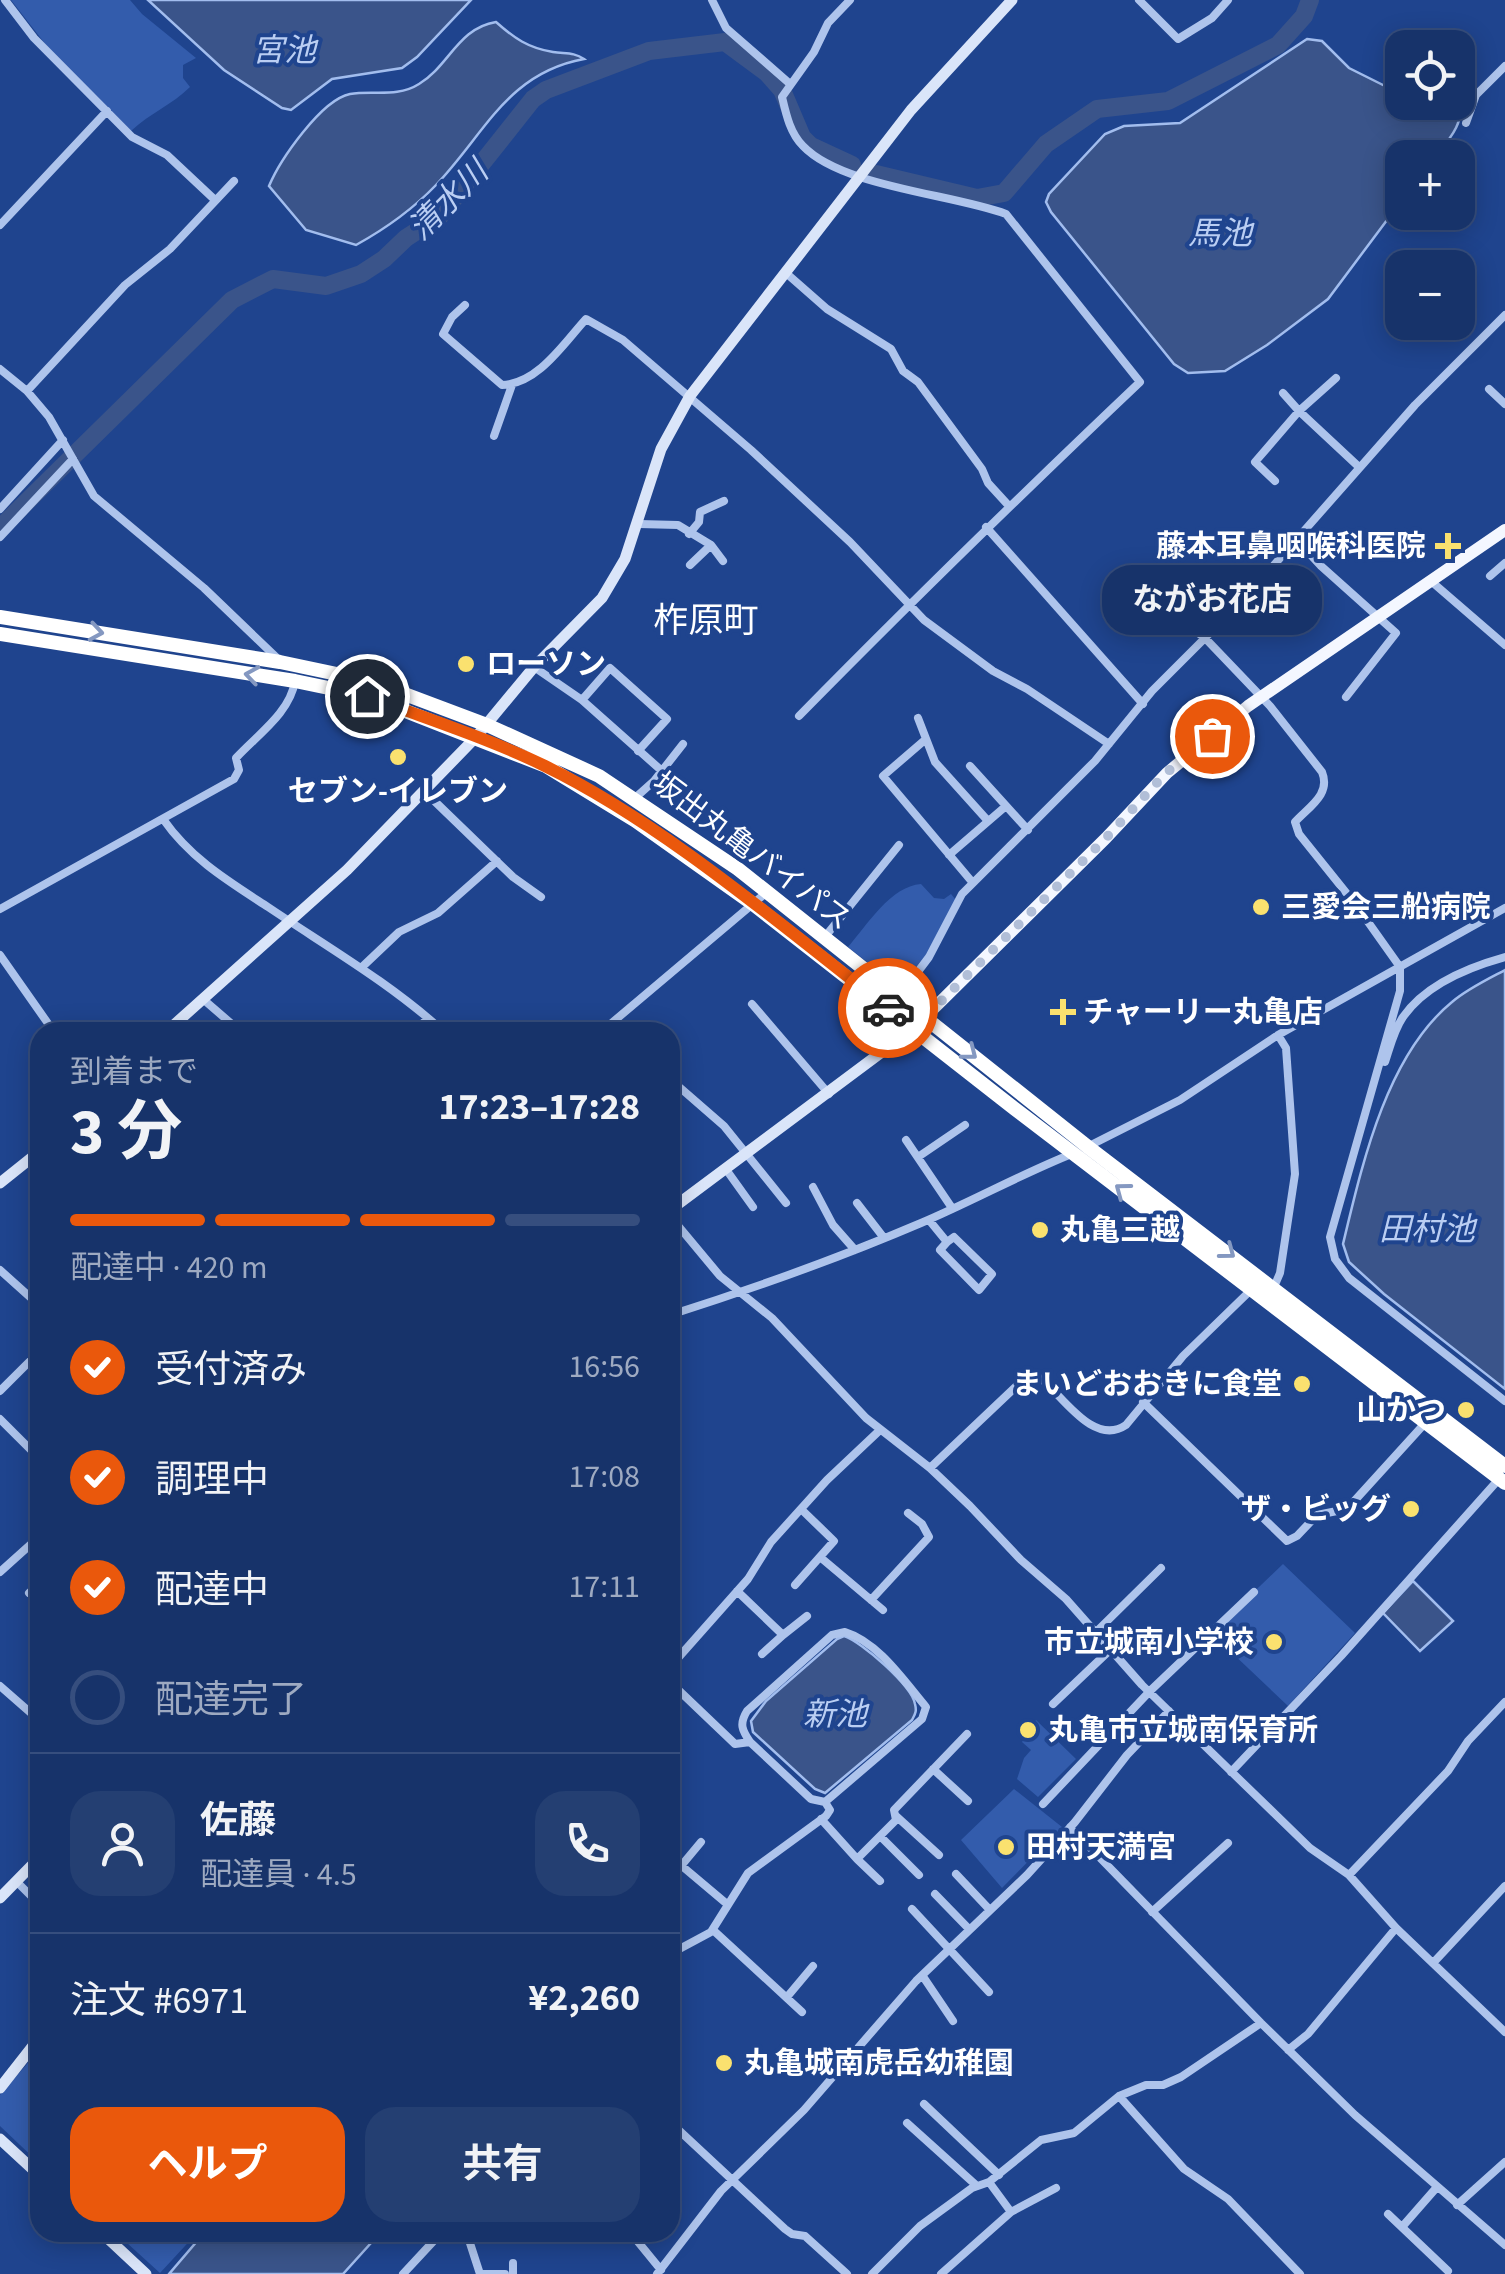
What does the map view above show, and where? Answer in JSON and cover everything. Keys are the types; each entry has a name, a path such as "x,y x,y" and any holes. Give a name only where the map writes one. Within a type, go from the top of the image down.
{"highway":[{"name":"坂出丸亀バイパス","path":"0,617 370,680 487,725 599,776 767,892 898,998 919,1023 1072,1153 1430,1417"},
{"name":"坂出丸亀バイパス","path":"0,634 367,696 546,766 683,852 1088,1147 1274,1287 1503,1476"}],"main road":[{"path":"919,1023 1106,838 1166,773 1261,698 1505,530"}],"street":[{"path":"5,0 34,38 132,137 167,155 215,200"},
{"path":"712,0 726,28 785,90"},
{"path":"799,716 986,527 1140,382 1006,214 859,174 820,158 801,144 786,114 785,90 814,52 828,23 850,0"},
{"path":"178,1022 292,923 476,737 534,667 602,598 625,559 662,449 690,396 911,110 1012,0"},
{"path":"1139,0 1178,39 1212,18 1228,0"},
{"path":"1466,124 1476,95 1505,66"},
{"path":"0,226 107,111"},
{"path":"27,392 115,294 170,249 234,181"},
{"path":"786,273 827,309 891,349 903,371 929,396 988,483 1009,506"},
{"path":"465,305 442,334 494,381 512,385"},
{"path":"898,998 929,957 962,894 1109,744 1297,540 1415,404 1505,315"},
{"path":"494,436 512,385 548,364 586,319 623,340 690,396 800,494 924,620 993,672 1027,689 1109,744"},
{"path":"0,369 27,392 63,440 94,496 204,588 280,662"},
{"path":"1275,481 1255,462 1299,411 1336,378"},
{"path":"1489,389 1505,404"},
{"path":"1283,393 1359,467"},
{"path":"0,509 63,440"},
{"path":"0,537 73,459"},
{"path":"689,534 699,522 700,512 724,501"},
{"path":"638,524 678,525 711,545 722,561"},
{"path":"986,527 1142,704"},
{"path":"1297,540 1396,633 1346,697"},
{"path":"690,565 711,545"},
{"path":"1490,576 1505,563"},
{"path":"1432,582 1505,645"},
{"path":"1135,587 1205,638 1322,772 1327,783 1325,791 1295,822 1299,834 1400,967 1400,991 1373,1094"},
{"path":"534,667 582,700 662,772"},
{"path":"582,700 610,668 667,719 638,751"},
{"path":"0,909 234,779 240,770 236,758 273,721 294,691 295,681"},
{"path":"918,718 935,762 988,821"},
{"path":"926,739 883,776 973,884"},
{"path":"635,798 662,772 682,744"},
{"path":"970,766 1028,830"},
{"path":"424,791 540,897"},
{"path":"949,855 1006,806"},
{"path":"163,819 176,838 215,874 400,993 433,1022"},
{"path":"824,938 899,845"},
{"path":"361,968 398,932 438,913 497,861"},
{"path":"617,1022 767,892"},
{"path":"680,1312 855,1250 1088,1147 1180,1100 1278,1035 1505,908"},
{"path":"0,955 47,1022"},
{"path":"1505,957 1449,979 1402,1018 1373,1094 1330,1236 1335,1259 1349,1278 1505,1400"},
{"path":"204,1000 229,1022"},
{"path":"752,1004 828,1094"},
{"path":"424,1022 428,1018"},
{"path":"680,1205 919,1023"},
{"path":"1274,1287 1280,1273 1296,1174 1286,1048 1278,1035"},
{"path":"680,1088 724,1126 786,1202"},
{"path":"918,1157 965,1124"},
{"path":"906,1140 952,1208"},
{"path":"0,1183 30,1159"},
{"path":"724,1168 753,1207"},
{"path":"814,1187 833,1225 855,1250"},
{"path":"857,1203 884,1238"},
{"path":"929,1220 947,1242"},
{"path":"680,1226 720,1276 772,1318 880,1430 930,1468 1021,1560 1066,1599 1169,1712 1310,1848 1349,1875 1396,1928 1505,2032"},
{"path":"954,1237 992,1274 979,1290 940,1250 947,1242 954,1237"},
{"path":"0,1270 30,1297"},
{"path":"930,1468 1025,1378 1036,1376 1044,1380 1100,1431 1117,1431 1183,1356 1252,1289"},
{"path":"0,1391 29,1362"},
{"path":"1142,1402 1287,1541 1317,1515 1347,1509 1430,1417"},
{"path":"0,1419 30,1449"},
{"path":"680,1656 737,1591 771,1542 880,1430"},
{"path":"1231,1772 1503,1476"},
{"path":"795,1585 834,1541 800,1510"},
{"path":"871,1600 930,1537 908,1513"},
{"path":"0,1572 30,1545"},
{"path":"820,1557 883,1610"},
{"path":"1095,1633 1160,1568"},
{"path":"737,1591 783,1635"},
{"path":"1043,1804 1150,1691 1254,1592"},
{"path":"762,1654 807,1616"},
{"path":"845,1632 854,1634 892,1666 926,1707 922,1719 826,1802 811,1799 750,1742 742,1731 742,1720 747,1711 832,1635 845,1632"},
{"path":"1053,1704 1110,1650"},
{"path":"0,1686 30,1713"},
{"path":"680,1692 735,1744 750,1742"},
{"path":"1349,1875 1448,1771 1468,1741 1505,1702"},
{"path":"637,2242 659,2272 721,2191 804,2110 922,1975 1027,1875 1169,1712"},
{"path":"939,1856 894,1810 967,1734"},
{"path":"933,1770 968,1801"},
{"path":"680,1949 713,1930 748,1874 821,1819 830,1810 826,1802"},
{"path":"857,1859 896,1816"},
{"path":"821,1819 880,1881"},
{"path":"1070,1827 1288,2050 1437,2188 1505,2245"},
{"path":"880,1836 919,1875"},
{"path":"701,1842 681,1866 726,1904"},
{"path":"1152,1912 1228,1843"},
{"path":"0,1898 30,1868"},
{"path":"956,1874 989,1909"},
{"path":"16,1881 30,1894"},
{"path":"1434,1962 1505,1886"},
{"path":"935,1894 969,1929"},
{"path":"912,1909 989,1992"},
{"path":"1288,2050 1308,2034 1396,1928"},
{"path":"713,1930 802,2012"},
{"path":"787,1997 813,1966"},
{"path":"922,1975 953,2021"},
{"path":"872,2274 920,2226 999,2175 1041,2140 1074,2133 1119,2096 1181,2077 1261,2024"},
{"path":"0,2088 30,2050"},
{"path":"1119,2096 1184,2169 1228,2199 1300,2274"},
{"path":"924,2104 999,2175"},
{"path":"907,2123 977,2186"},
{"path":"680,2131 784,2229 806,2236 847,2274"},
{"path":"0,2139 30,2167"},
{"path":"1457,2204 1490,2169 1505,2162"},
{"path":"989,2182 1011,2212"},
{"path":"942,2274 1011,2212 1056,2188"},
{"path":"1402,2227 1437,2188"},
{"path":"1388,2214 1448,2271"},
{"path":"112,2242 146,2274"},
{"path":"403,2274 433,2242"},
{"path":"468,2242 481,2274 509,2274 514,2263"},
{"path":"951,2265 960,2274"}],"shaded area":[{"path":"11,0 130,0 196,58 183,65 183,78 190,87 131,131 57,59"},
{"path":"921,884 934,898 944,899 951,894 956,900 927,953 900,988 848,947 890,899"},
{"path":"1283,1564 1355,1633 1288,1706 1211,1633"},
{"path":"1036,1720 1076,1759 1038,1797 1017,1779 1031,1750 1022,1742"},
{"path":"1014,1789 1062,1827 1002,1888 961,1840"},
{"path":"30,2060 30,2154 0,2126 0,2095"},
{"path":"126,2242 189,2242 160,2273"}],"water":[{"name":"宮池","path":"148,0 471,0 402,68 332,79 291,110 224,70"},
{"path":"496,22 529,45 584,59 535,77 516,92 436,185 378,232 356,245 306,230 269,186 292,147 315,119 350,94 394,92 419,84 472,32"},
{"name":"馬池","path":"1307,39 1322,41 1349,68 1385,86 1385,120 1458,120 1449,140 1385,140 1385,223 1328,299 1225,371 1188,373 1174,364 1046,202 1105,134 1124,126 1180,123"},
{"name":"田村池","path":"1505,970 1505,1389 1384,1294 1349,1262 1343,1244 1368,1147 1410,1051 1452,1002"},
{"path":"1413,1581 1453,1621 1420,1651 1383,1613"},
{"name":"新池","path":"844,1636 862,1646 896,1676 912,1696 916,1711 912,1720 825,1793 815,1789 753,1732 751,1721 766,1701"},
{"path":"196,2242 372,2242 343,2274 169,2274"}],"waterway":[{"name":"清水川","path":"876,174 977,198 1004,193 1046,144 1097,109 1168,101 1278,45 1304,16 1310,0"},
{"name":"清水川","path":"0,528 232,300 273,279 326,286 361,274 384,259 406,238 440,216 533,99 546,90 649,51 725,42 767,73 782,90 802,137 811,146 852,165"}],"way so far":[{"path":"888,1008 914,1028 1106,838 1166,773 1212,736"}],"place":[{"name":"藤本耳鼻咽喉科医院","path":"1448,546"},
{"name":"ローソン","path":"466,664"},
{"name":"ながお花店","path":"1212,736"},
{"name":"セブン-イレブン","path":"398,757"},
{"name":"三愛会三船病院","path":"1261,907"},
{"name":"チャーリー丸亀店","path":"1063,1012"},
{"name":"丸亀三越","path":"1040,1230"},
{"name":"まいどおおきに食堂","path":"1302,1384"},
{"name":"山かつ","path":"1466,1410"},
{"name":"ザ・ビッグ","path":"1411,1509"},
{"name":"市立城南小学校","path":"1274,1642"},
{"name":"丸亀市立城南保育所","path":"1028,1730"},
{"name":"田村天満宮","path":"1006,1847"},
{"name":"丸亀城南虎岳幼稚園","path":"724,2063"}],"district":[{"name":"柞原町","path":"706,620"}],"route":[{"path":"367,696 512,751 586,789 683,852 888,1008"}]}
